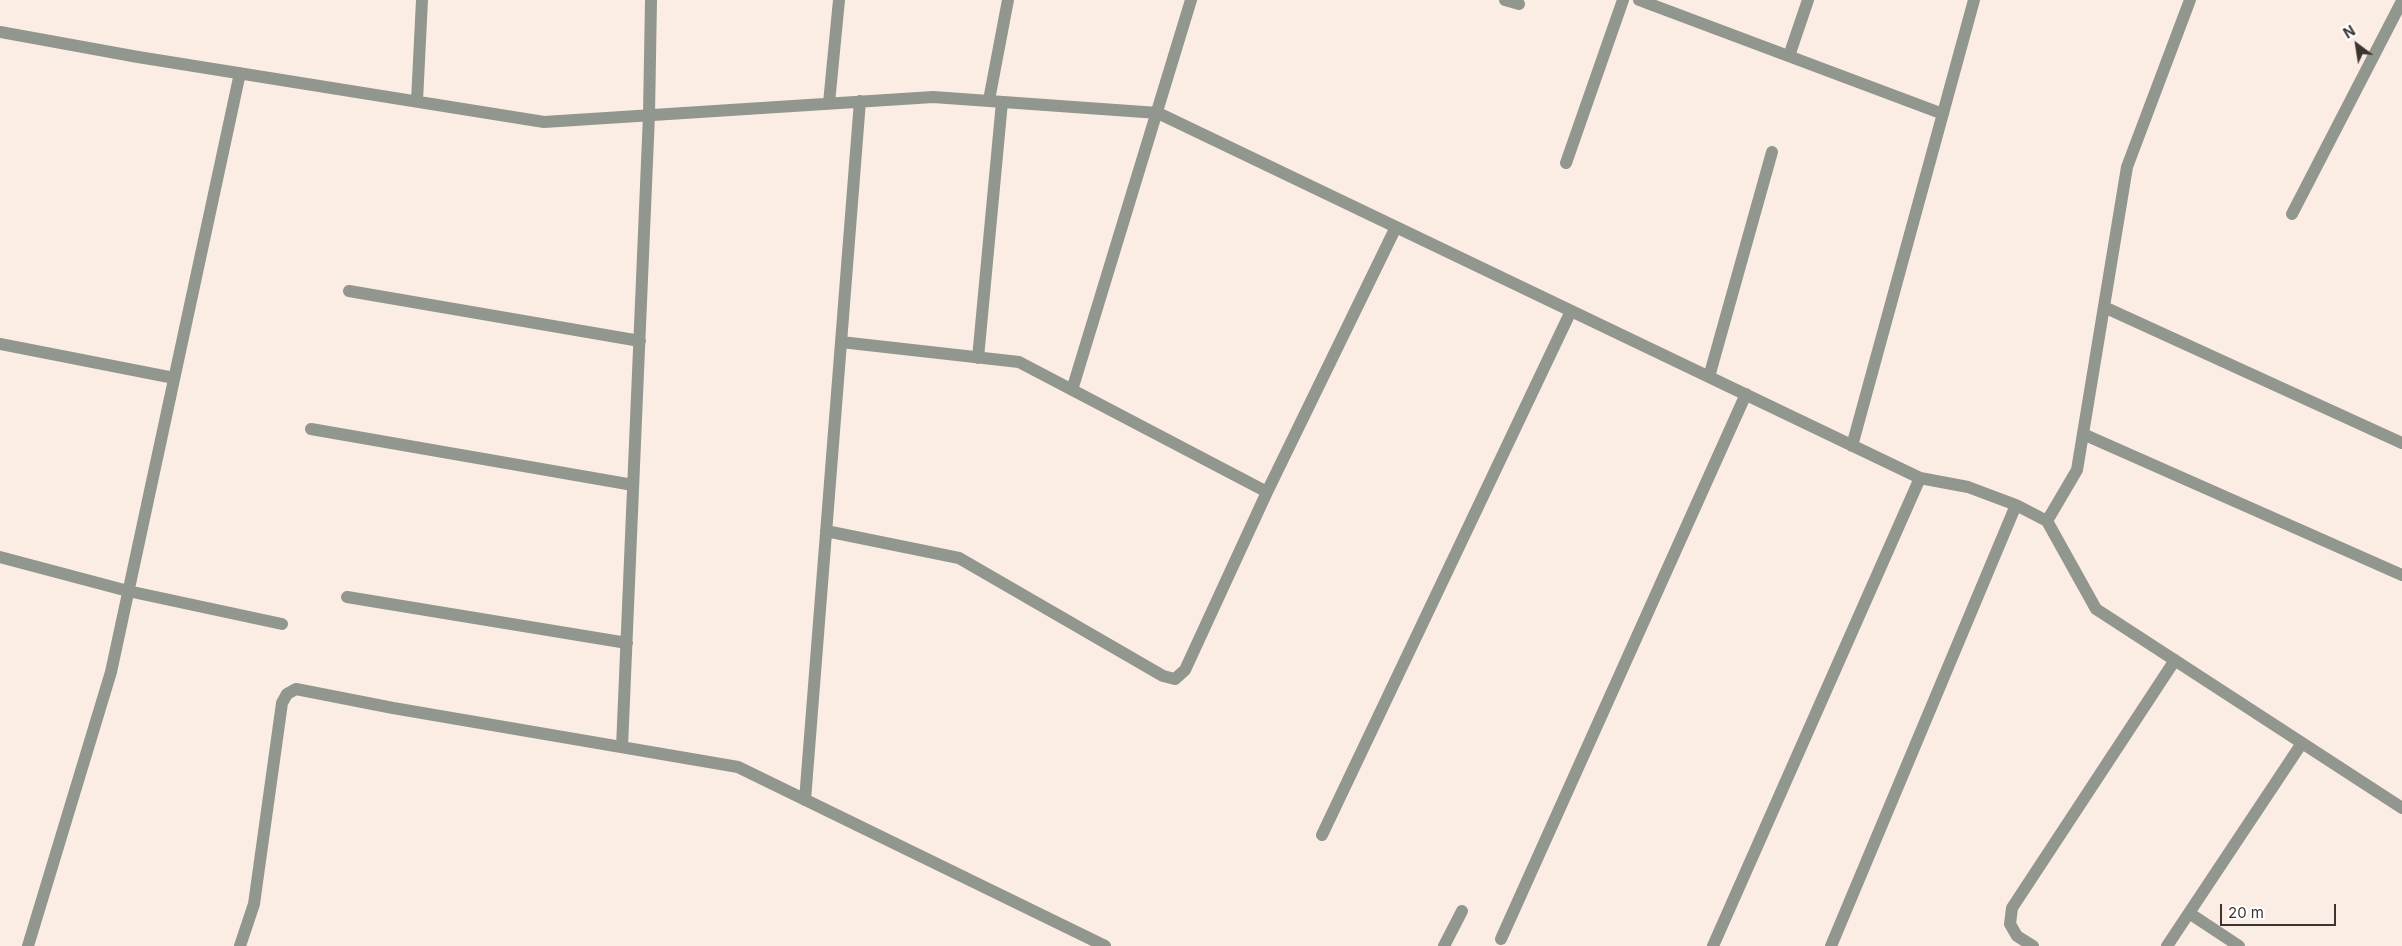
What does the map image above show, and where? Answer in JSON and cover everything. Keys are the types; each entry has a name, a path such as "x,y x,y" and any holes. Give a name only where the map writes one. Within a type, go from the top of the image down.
{"street":[{"path":"417,101 422,0"},
{"path":"622,747 649,115 651,0"},
{"path":"829,103 839,0"},
{"path":"989,100 1008,0"},
{"path":"1072,390 1191,0"},
{"path":"1505,0 1520,4"},
{"path":"1566,163 1623,0"},
{"path":"1639,0 1943,114"},
{"path":"1789,56 1808,0"},
{"path":"1852,446 1974,0"},
{"path":"2047,521 2077,470 2127,167 2190,0"},
{"path":"2292,214 2400,2"},
{"path":"0,32 544,122 933,97 1158,113 1920,478 1968,487 2016,505 2047,521 2096,609 2402,808"},
{"path":"28,946 111,672 240,73"},
{"path":"805,800 860,102"},
{"path":"978,358 1002,102"},
{"path":"1709,377 1772,152"},
{"path":"826,531 959,558 1163,676 1175,678 1185,670 1267,492 1396,227"},
{"path":"349,291 640,341"},
{"path":"2104,307 2402,443"},
{"path":"1322,835 1571,311"},
{"path":"841,342 1019,362 1267,492"},
{"path":"0,344 174,378"},
{"path":"1501,939 1746,394"},
{"path":"311,429 633,486"},
{"path":"2083,434 2402,575"},
{"path":"1713,946 1920,478"},
{"path":"1831,946 2016,505"},
{"path":"0,557 128,591 282,624"},
{"path":"347,597 626,643"},
{"path":"2033,946 2018,936 2010,924 2012,908 2175,660"},
{"path":"240,946 254,904 282,703 287,694 296,689 393,708 738,767 1104,946"},
{"path":"2167,946 2302,743"},
{"path":"1444,946 1462,910"},
{"path":"2189,913 2239,946"}]}
